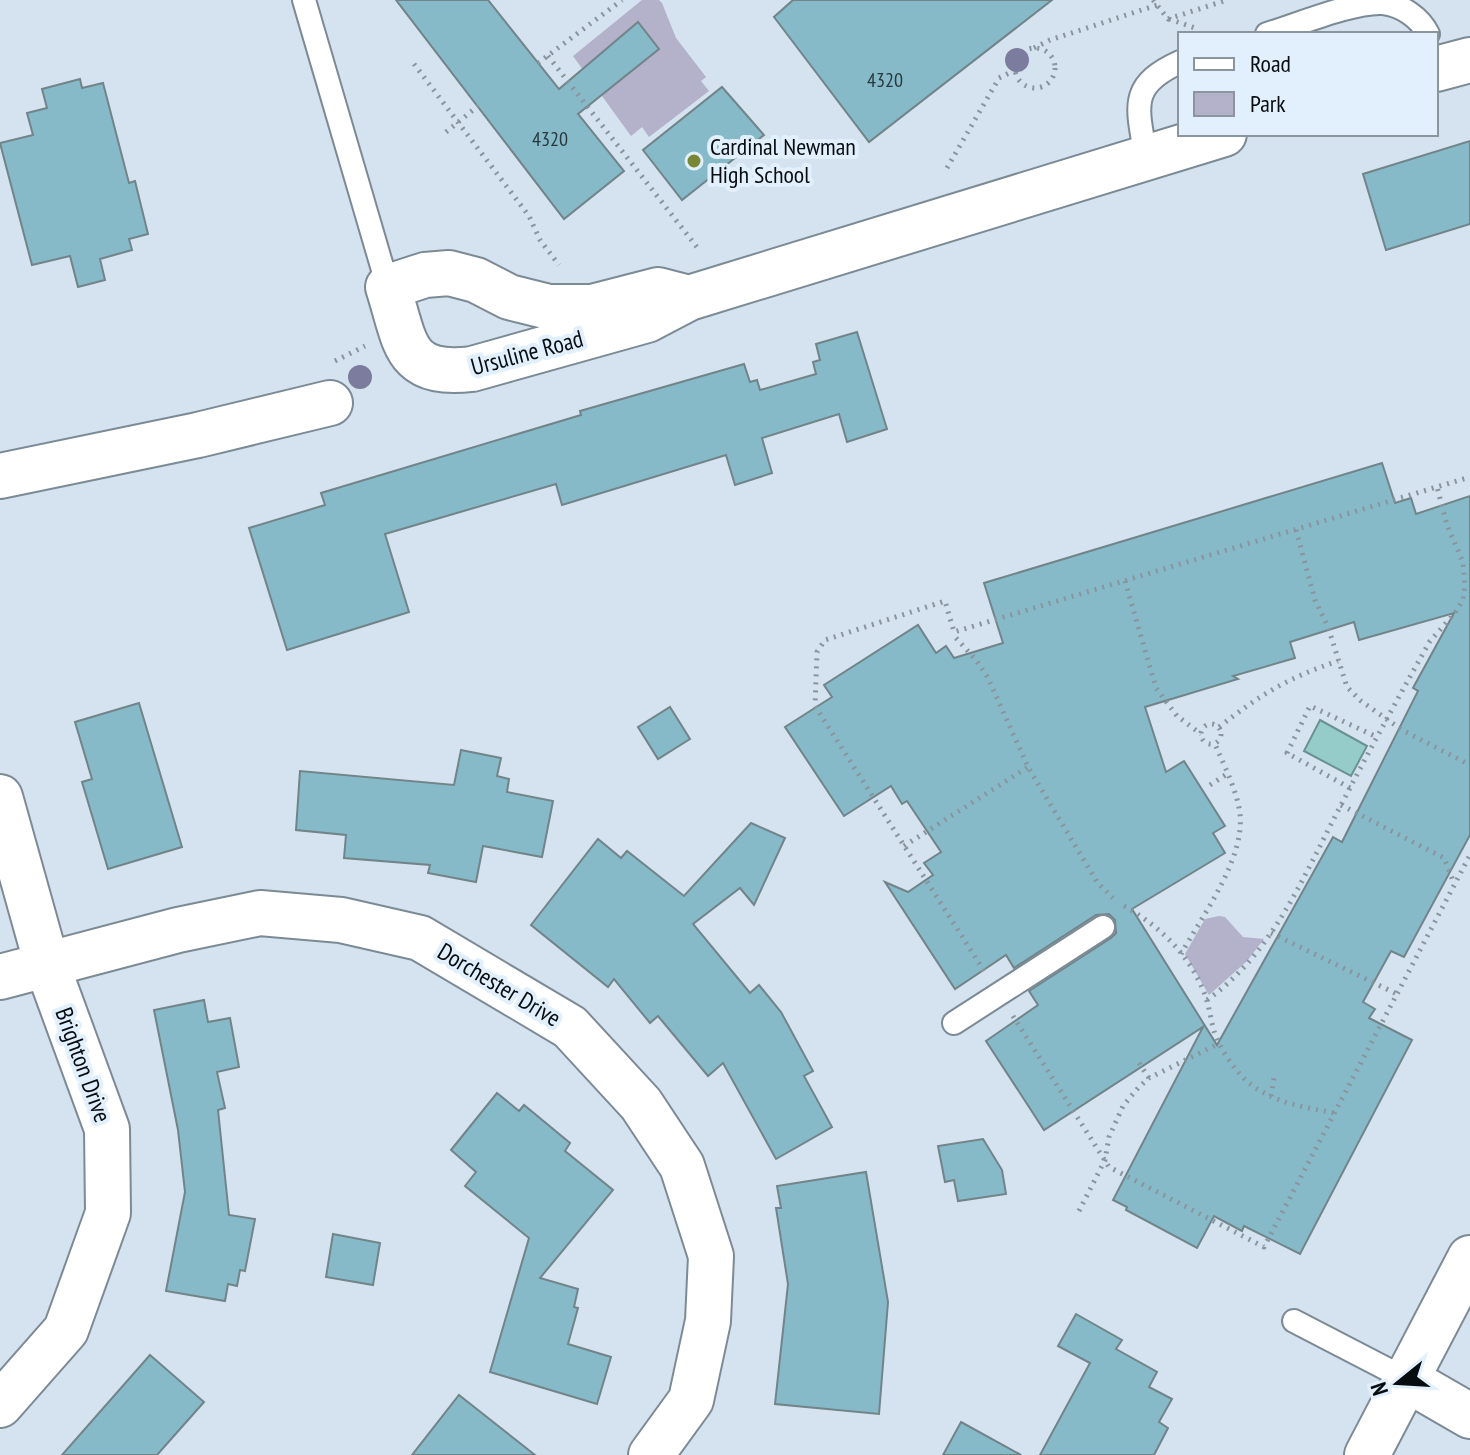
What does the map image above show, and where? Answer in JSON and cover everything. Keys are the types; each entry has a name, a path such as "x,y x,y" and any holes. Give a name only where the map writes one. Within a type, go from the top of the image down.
{"street":[{"name":"Ursuline Road","path":"689,298 658,290 592,307 549,307 509,297 476,280 449,273 425,275 388,287 408,350 417,360 429,368 447,372 494,365 647,320 689,298 1218,136"},
{"path":"0,476 183,439 331,383"},
{"name":"Brighton Drive","path":"0,797 47,965 107,1129 108,1213 66,1330 0,1405"},
{"name":"Dorchester Drive","path":"0,977 178,930 260,913 341,920 420,938 570,1027 641,1104 682,1166 711,1256 708,1321 691,1400 651,1455"},
{"path":"1367,1455 1470,1258"},
{"path":"1406,1379 1470,1416"}],"lane":[{"path":"304,0 388,287"},
{"path":"1273,32 1343,10 1383,3 1400,7 1422,23 1428,32"},
{"path":"1146,158 1138,106 1142,91 1157,72 1178,63"},
{"path":"954,1023 1103,927"},
{"path":"1294,1321 1406,1379"}],"path":[{"path":"538,63 622,0"},
{"path":"1168,19 1227,0"},
{"path":"947,168 999,78 1015,70 1022,53 1155,3 1168,19 1198,29"},
{"path":"1015,70 1026,86 1039,88 1050,81 1055,69 1054,62 1046,52 1034,48"},
{"path":"548,56 700,251"},
{"path":"414,64 529,216 540,240 592,307"},
{"path":"446,132 478,106"},
{"path":"331,383 369,343"},
{"path":"1470,477 954,632 945,601 825,640 817,652 815,706 1109,1167 1264,1247 1470,855"},
{"path":"1207,1000 1229,984 1255,958 1284,913 1430,641 1463,600 1463,562 1447,525 1437,487"},
{"path":"1296,530 1315,600 1328,627 1347,687 1361,701 1402,730 1470,765"},
{"path":"1125,581 1156,688 1177,716 1201,734 1204,743 1215,744"},
{"path":"1465,589 1470,595"},
{"path":"956,638 988,678 1028,767 1097,882 1116,901 1162,930 1181,954 1202,987 1214,1033 1247,1081 1288,1103 1334,1113"},
{"path":"1219,727 1273,687 1338,661"},
{"path":"1350,788 1287,753 1310,706 1377,737"},
{"path":"1201,734 1206,725 1219,727"},
{"path":"1215,744 1221,737 1219,727"},
{"path":"1181,954 1233,860 1239,839 1240,814 1215,744"},
{"path":"904,846 1028,767"},
{"path":"1210,785 1227,774"},
{"path":"1341,805 1444,858 1454,885"},
{"path":"1271,933 1397,994"},
{"path":"1079,1211 1105,1160 1109,1137 1123,1106 1149,1078 1220,1043"},
{"path":"1139,1063 1149,1078"},
{"path":"1271,1096 1274,1078"}],"green space":[{"path":"642,0 659,0 662,3 676,38 706,77 701,81 709,91 649,137 642,127 631,136 573,56"},
{"path":"1225,917 1243,937 1264,939 1247,961 1209,995 1185,954 1205,919"}],"shaded area":[{"path":"1320,720 1367,746 1351,776 1304,751"}],"building":[{"path":"396,0 488,0 559,89 638,22 659,49 578,114 624,171 564,219"},
{"path":"793,0 1052,0 869,142 774,17"},
{"path":"80,79 82,88 103,83 129,183 135,181 148,234 129,239 132,250 100,259 105,280 78,287 70,256 32,265 0,143 33,135 27,113 47,108 42,89"},
{"path":"722,87 764,135 682,200 643,150"},
{"path":"1470,141 1470,224 1386,250 1363,174"},
{"path":"857,332 887,429 847,442 839,414 762,438 772,473 735,485 726,455 562,505 556,484 385,534 409,612 287,650 249,528 325,505 321,493 581,415 580,411 744,364 750,382 757,380 760,390 816,374 813,362 820,360 816,344"},
{"path":"1382,463 1395,503 1411,498 1416,514 1470,496 1470,835 1404,957 1391,951 1363,1002 1375,1009 1369,1018 1412,1040 1300,1254 1244,1226 1242,1231 1214,1216 1197,1248 1113,1200 1203,1027 1044,1130 986,1041 1038,1005 1029,991 1111,938 1116,933 1115,920 1109,914 1096,915 1014,968 1006,955 955,989 885,882 908,892 933,875 924,863 941,852 907,801 902,804 891,786 844,816 785,727 832,697 824,685 918,625 936,653 946,646 954,658 1003,643 984,583","holes":["1454,613 1413,688 1418,691 1342,842 1333,837 1217,1045 1132,909 1225,853 1213,833 1225,826 1184,761 1166,772 1145,707 1295,658 1290,642 1354,622 1359,640"]},
{"path":"139,703 182,847 108,869 82,782 92,779 75,722"},
{"path":"670,707 690,739 658,759 638,727"},
{"path":"461,750 501,758 497,776 509,779 507,792 553,801 542,857 483,846 476,882 428,873 430,865 344,858 346,835 296,830 300,771 454,785"},
{"path":"751,823 785,838 754,905 740,888 693,924 750,993 759,985 781,1012 813,1071 804,1076 832,1127 776,1159 723,1063 708,1076 658,1016 650,1023 614,979 608,987 531,925 598,839 621,858 627,851 684,896"},
{"path":"204,1000 208,1022 230,1018 239,1067 217,1072 225,1108 218,1110 229,1215 255,1219 245,1271 240,1270 237,1286 228,1284 225,1301 166,1291 185,1192 178,1130 154,1010"},
{"path":"497,1093 519,1111 524,1105 570,1143 565,1151 613,1190 540,1278 578,1289 574,1307 578,1308 568,1344 611,1357 597,1404 490,1372 529,1238 465,1186 476,1172 451,1150"},
{"path":"983,1139 1002,1170 1006,1194 958,1201 954,1180 945,1182 938,1146"},
{"path":"866,1172 888,1302 879,1414 775,1404 788,1284 776,1208 781,1208 777,1186"},
{"path":"333,1234 380,1243 373,1285 326,1277"},
{"path":"1076,1314 1122,1340 1116,1349 1157,1372 1149,1387 1172,1399 1159,1422 1168,1428 1154,1455 1040,1455 1090,1363 1058,1346"},
{"path":"150,1355 204,1402 157,1455 62,1455"},
{"path":"459,1395 535,1455 412,1455"},
{"path":"961,1422 1021,1455 943,1455"}],"place":[{"name":"Cardinal Newman High School","path":"694,161"}]}
